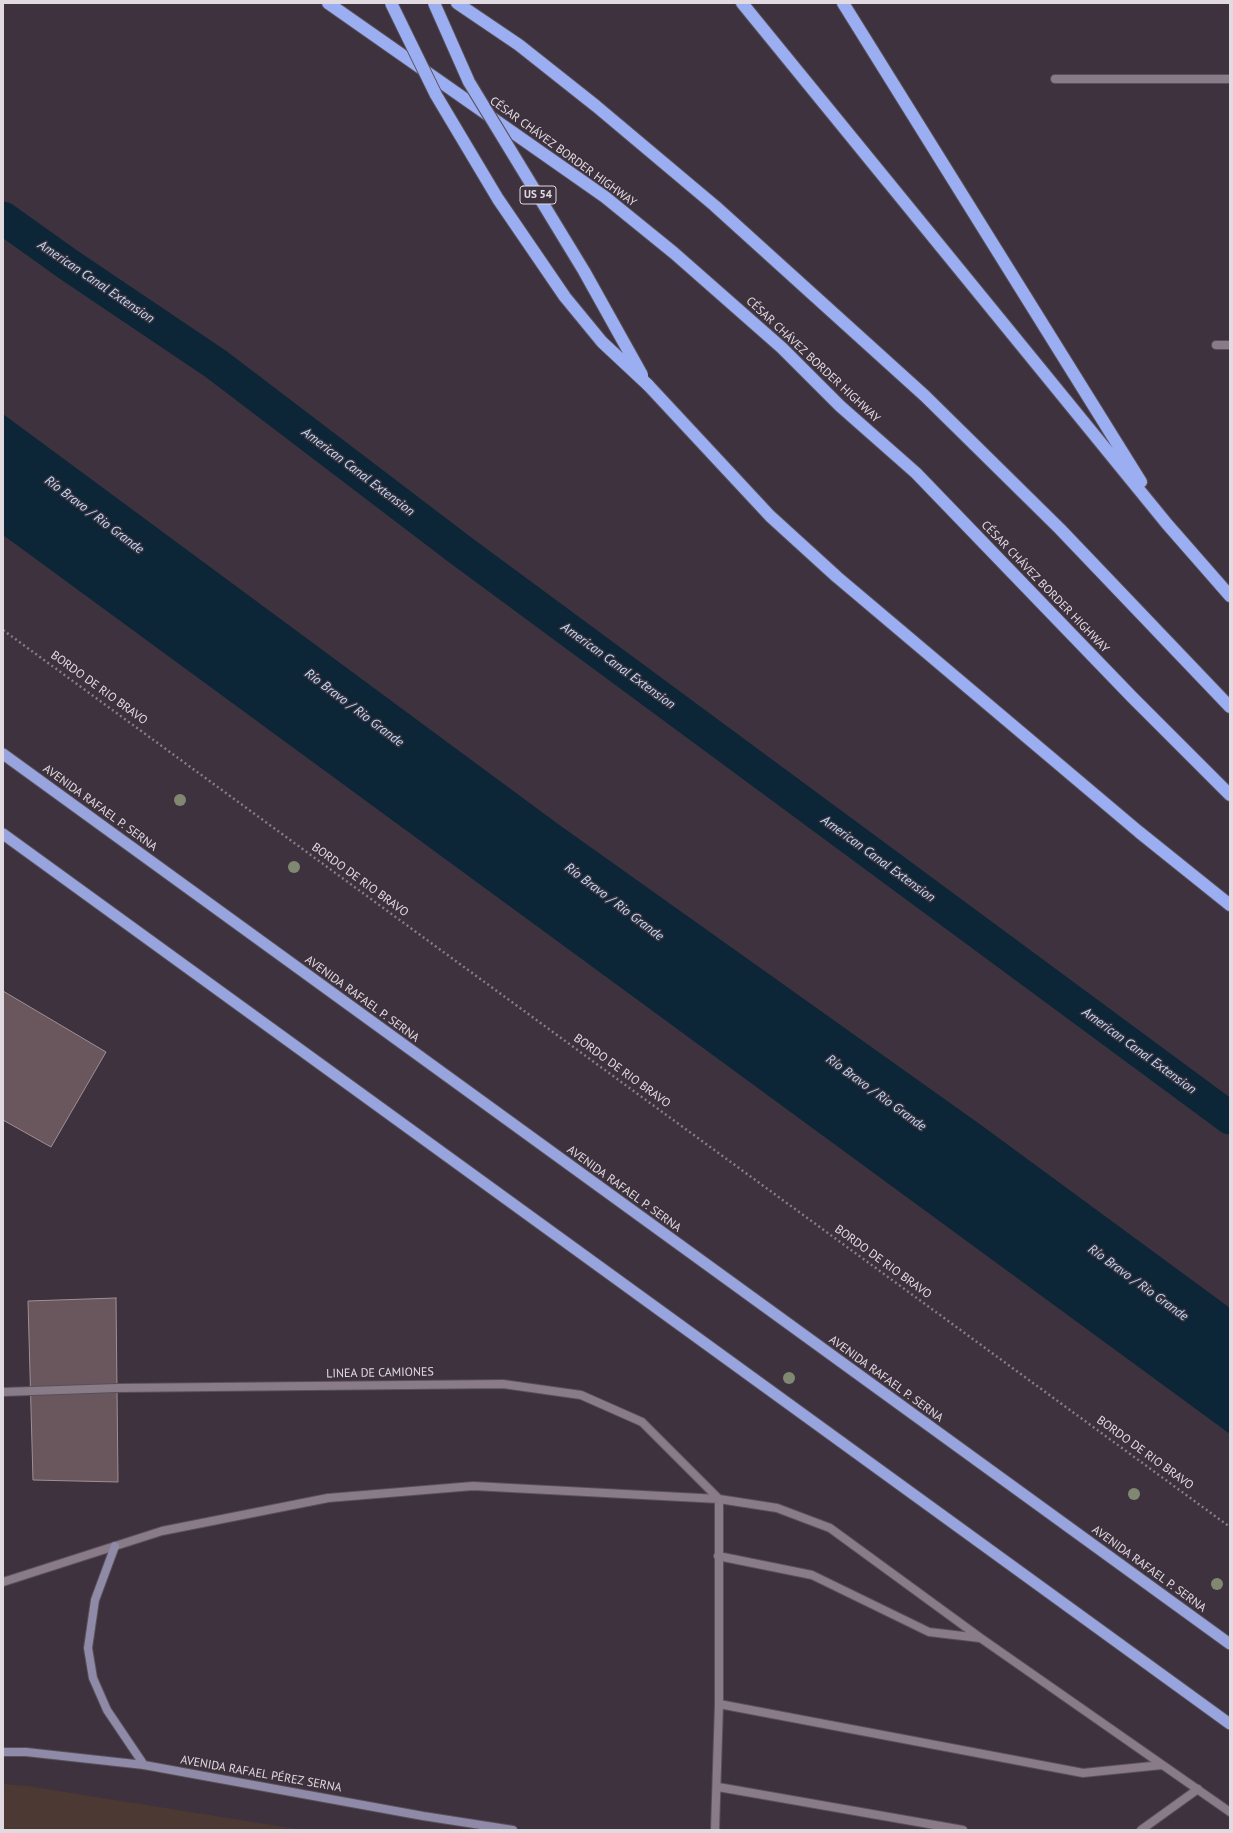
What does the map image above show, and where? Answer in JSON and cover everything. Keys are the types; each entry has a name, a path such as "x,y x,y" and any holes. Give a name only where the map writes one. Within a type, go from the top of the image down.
{"highway":[{"name":"CÉSAR CHÁVEZ BORDER HIGHWAY","path":"328,3 605,198 674,253 782,348 840,406 916,473 1132,697 1230,795"},
{"path":"391,3 436,95 498,198 565,297 602,342 648,385 770,516 843,582 1139,832 1230,905"},
{"name":"US 54","path":"434,3 469,82 584,271 648,385"},
{"path":"457,3 520,45 602,111 715,206 914,385 1060,530 1230,707"},
{"path":"742,3 1167,524 1230,596"},
{"path":"843,3 910,108 1167,524"},
{"name":"AVENIDA RAFAEL P. SERNA","path":"3,754 1230,1644"},
{"path":"3,834 1230,1724"}],"main road":[{"path":"115,1546 95,1600 88,1648 93,1678 107,1710 144,1765"},
{"name":"AVENIDA RAFAEL PÉREZ SERNA","path":"3,1752 26,1752 144,1765 423,1816 513,1830"}],"street":[{"path":"1055,79 1230,79"},
{"path":"1216,345 1230,345"},
{"name":"LINEA DE CAMIONES","path":"3,1392 109,1388 503,1384 581,1395 642,1422 719,1499"},
{"path":"3,1582 162,1531 328,1498 473,1486 719,1499 777,1508 830,1528 982,1639 1230,1812"},
{"path":"715,1830 718,1787 719,1499"},
{"path":"718,1556 812,1575 929,1632 982,1639"},
{"path":"719,1704 1083,1773 1162,1765"},
{"path":"718,1787 963,1830"},
{"path":"1142,1830 1198,1789"}],"path":[{"name":"BORDO DE RIO BRAVO","path":"3,630 1230,1527"}],"shaded area":[{"path":"3,1784 27,1786 303,1830 3,1830"}],"water":[{"name":"Río Bravo / Rio Grande","path":"3,414 558,824 981,1125 1230,1308 1230,1434 3,535"}],"building":[{"path":"3,991 106,1052 51,1147 3,1120"},
{"path":"116,1298 118,1482 33,1480 28,1301"}],"waterway":[{"name":"American Canal Extension","path":"3,218 69,265 216,364 459,549 1230,1118"}]}
